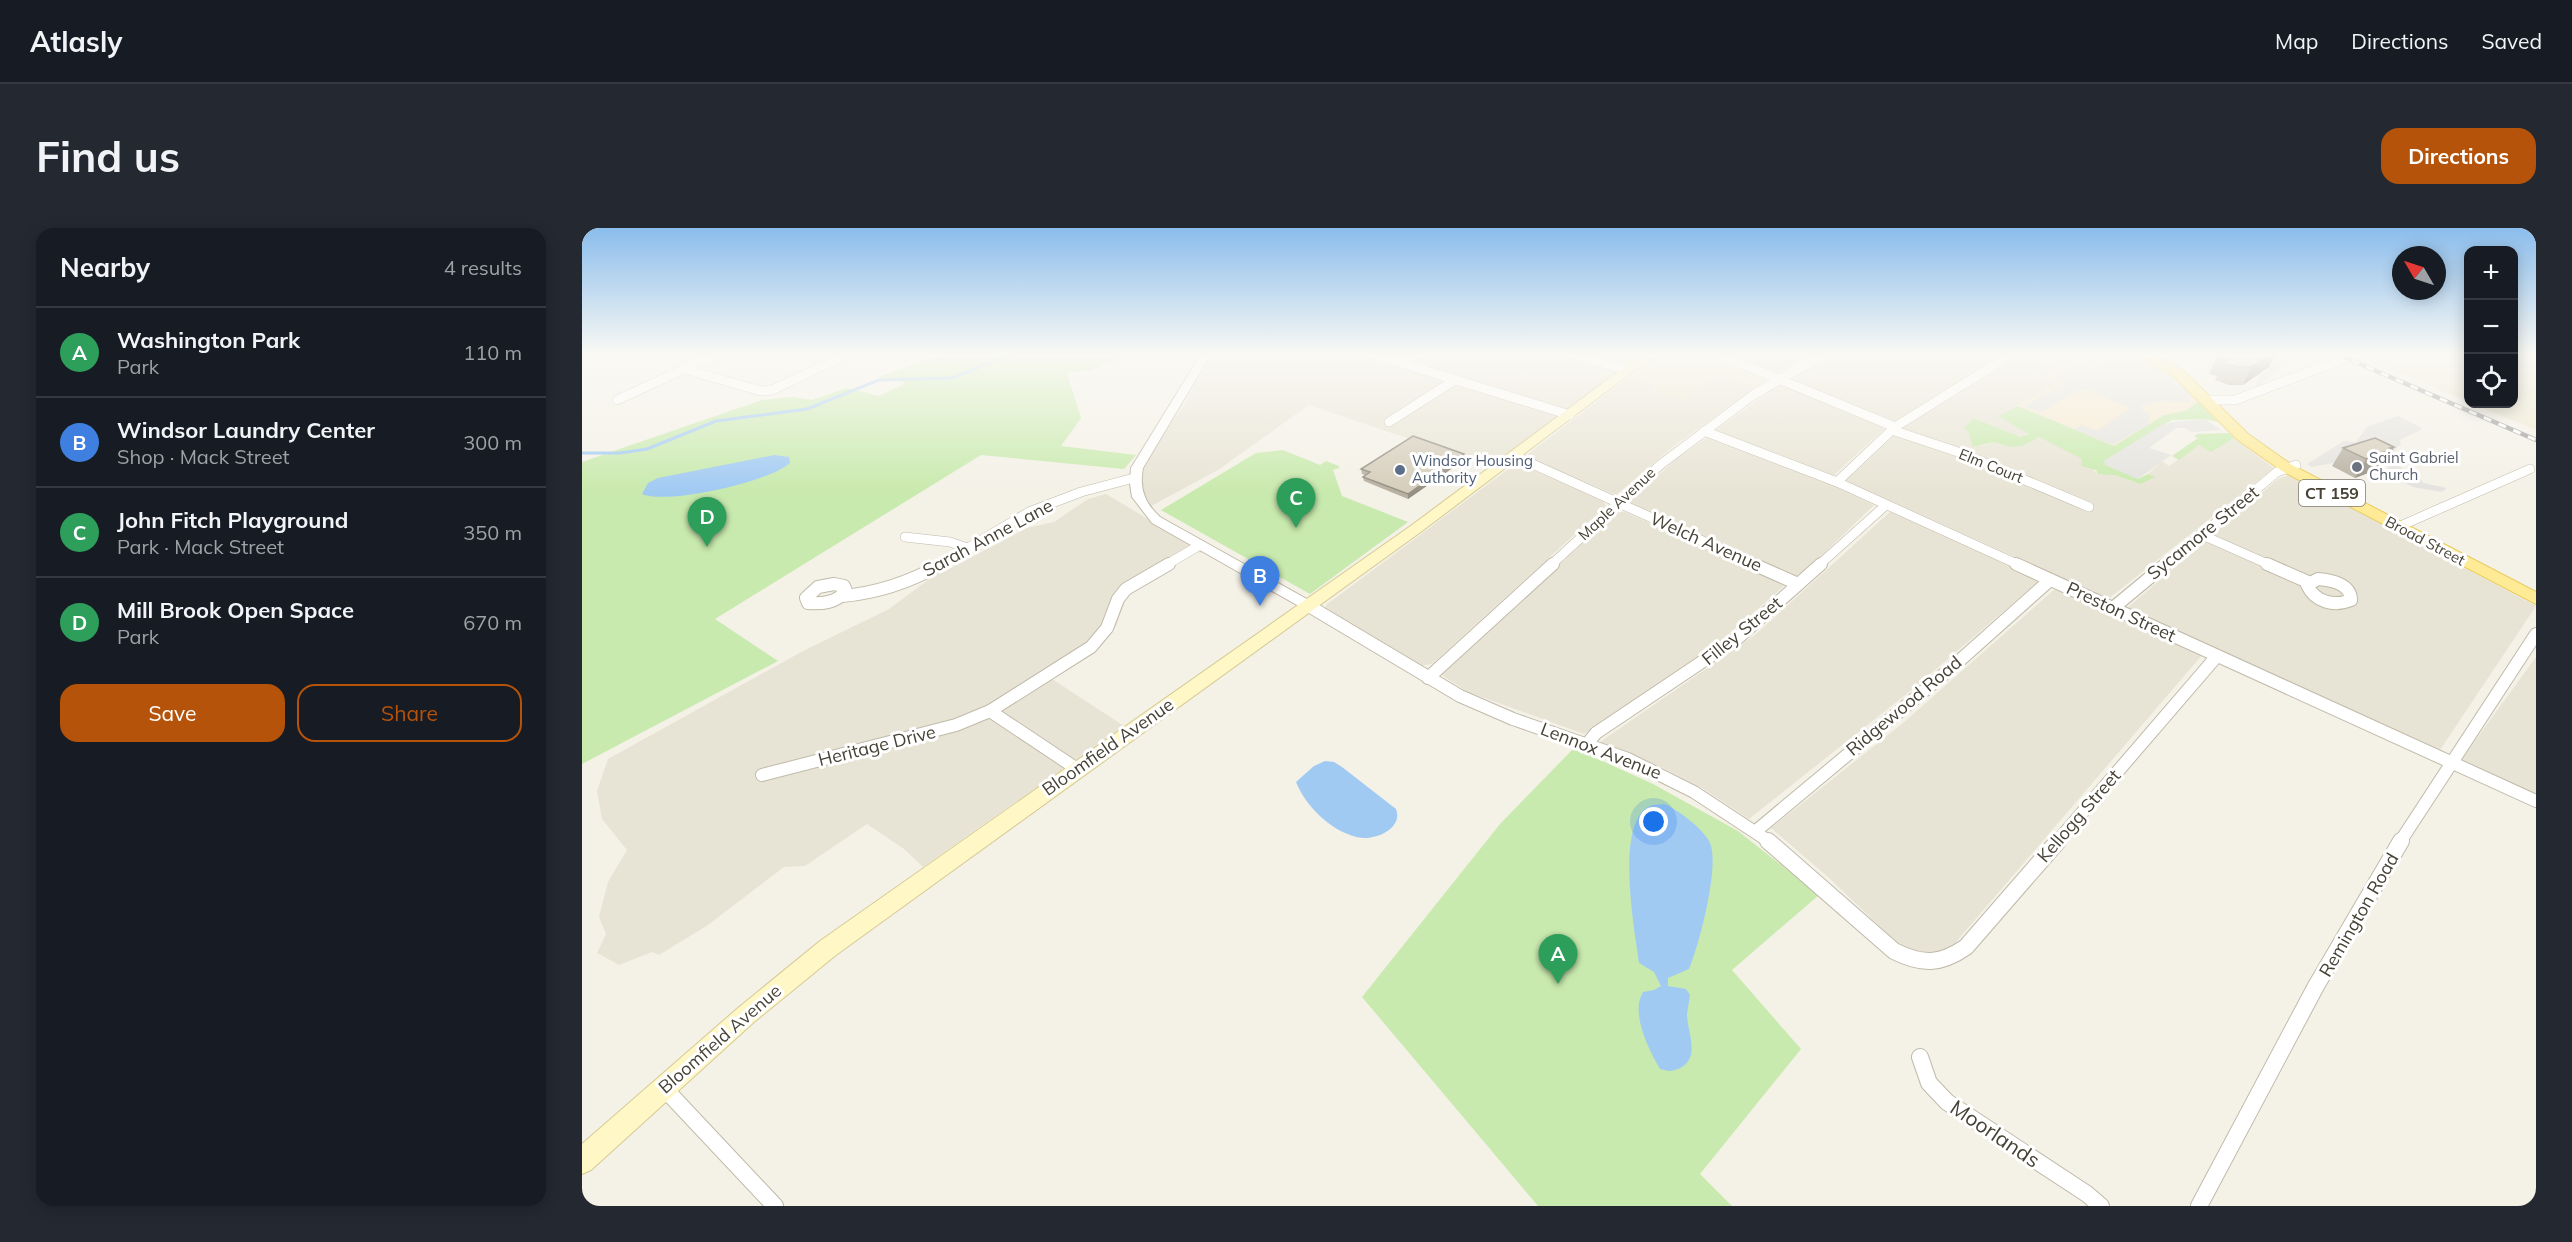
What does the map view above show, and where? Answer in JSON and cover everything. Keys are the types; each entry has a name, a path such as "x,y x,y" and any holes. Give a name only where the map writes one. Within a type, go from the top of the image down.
{"main road":[{"name":"Bloomfield Avenue","path":"582,1161 828,948 1309,606 1590,400"},
{"name":"Broad Street","path":"2212,400 2243,437 2536,599"},
{"name":"Broad Street","path":"2402,526 2536,591"}],"street":[{"path":"1178,400 1142,459 1134,478 1138,499 1156,520 1309,606"},
{"path":"1389,422 1424,400"},
{"path":"1520,400 1570,415"},
{"name":"Maple Avenue","path":"1428,678 1660,465 1704,430 1748,400"},
{"name":"Elm Court","path":"1826,400 2088,507"},
{"path":"1837,482 1893,428 1939,400"},
{"path":"2212,400 2220,400"},
{"name":"Preston Street","path":"1704,430 1837,482 2536,801"},
{"name":"Welch Avenue","path":"1515,456 1798,584"},
{"name":"Sycamore Street","path":"2113,608 2277,472 2292,466"},
{"path":"2402,526 2530,469"},
{"name":"Sarah Anne Lane","path":"842,596 860,597 890,589 970,549 1029,512 1103,485 1134,478"},
{"name":"Filley Street","path":"1587,744 1596,733 1724,649 1886,505"},
{"path":"2200,534 2308,582"},
{"path":"905,537 950,542 970,549"},
{"name":"Heritage Drive","path":"762,775 956,725 990,711 1091,647 1107,628 1118,599 1126,589 1200,545"},
{"name":"Ridgewood Road","path":"1756,831 1949,670 2050,580"},
{"name":"Lennox Avenue","path":"1309,606 1428,678 1486,708 1587,744 1675,780 1756,831 1811,875 1894,951 1912,960 1932,964"},
{"name":"Remington Road","path":"2199,1206 2250,1104 2448,761 2536,634"},
{"name":"Kellogg Street","path":"1932,964 1950,958 1966,947 2217,656"},
{"path":"990,711 1077,769"},
{"name":"Moorlands","path":"1920,1057 1929,1083 1947,1102 2087,1194 2101,1206"},
{"path":"664,1088 775,1206"}],"shaded area":[{"path":"1187,400 1509,400 1559,415 1490,466 1309,405 1218,470 1151,506 1143,490 1141,478 1146,460"},
{"path":"1532,400 1581,400 1569,409"},
{"path":"1599,400 1739,400 1675,445 1616,495 1528,458 1528,454"},
{"path":"1758,400 1821,400 1883,425 1885,428 1832,477 1715,431"},
{"path":"1837,400 1929,400 1893,422"},
{"path":"1949,400 2029,400 1998,416 2030,433 2020,437 1974,418 1968,431 1971,440 1982,446 1994,442 2011,447 2039,437 2083,459 2098,474 2114,475 2141,484 2154,477 2148,474 2162,461 2169,466 2199,445 2211,451 2234,438 2274,468 2108,599 1846,481 1901,429"},
{"path":"2029,400 2196,400 2198,402 2185,411 2164,415 2114,446 2018,406"},
{"path":"2035,400 2063,400 2041,412 2024,406"},
{"path":"2110,400 2189,400 2188,402 2162,401 2139,407 2150,415 2148,425 2112,445 2074,429 2082,425 2097,431 2130,408"},
{"path":"2518,400 2536,400 2536,430 2483,408 2518,408"},
{"path":"2398,416 2420,427 2421,430 2400,440 2401,444 2386,459 2420,478 2423,483 2447,488 2442,492 2413,487 2383,473 2389,467 2359,452 2339,462 2311,467 2307,464 2344,441 2356,442 2367,427"},
{"path":"2205,419 2221,430 2192,432 2184,428 2176,428 2149,448 2171,455 2138,479 2105,465 2104,461 2165,423"},
{"path":"1708,437 1815,477 1874,505 1805,572 1794,577 1628,503 1676,459"},
{"path":"1515,464 1520,464 1603,501 1606,506 1432,664 1419,666 1325,611 1326,605"},
{"path":"2289,475 2536,606 2440,750 2126,609 2278,479"},
{"path":"1106,494 1205,553 1194,552 1128,594 1116,626 1102,645 1052,679 1124,726 923,867 904,849 867,824 805,866 784,867 708,925 659,955 652,952 619,965 597,953 606,934 599,917 608,882 627,850 602,819 597,791 608,759 803,651 889,609 928,580 1027,528 1054,522 1088,499"},
{"path":"1891,511 2040,580 1914,688 1749,819 1702,788 1661,767 1597,744 1755,635"},
{"path":"1616,512 1625,512 1780,582 1784,586 1707,653 1584,734 1468,692 1440,674"},
{"path":"2056,588 2203,654 1950,949 1937,955 1911,951 1898,944 1828,877 1771,828 1903,723"},
{"path":"2536,657 2536,794 2461,760"}],"green space":[{"path":"762,400 1075,400 1081,418 1061,446 1136,455 1124,469 981,455 715,619 778,661 582,764 582,462"},
{"path":"2198,402 2218,422 2205,419 2172,420 2104,461 2138,479 2148,474 2155,477 2141,484 2114,475 2098,474 2096,470 2081,466 2082,459 2039,437 2022,446 2011,447 1994,442 1973,447 1968,431 1964,428 1974,418 2020,437 2029,434 1998,416 2018,406 2114,446 2164,415 2185,411"},
{"path":"2229,433 2234,438 2211,452 2199,445 2179,460 2172,456 2198,438 2194,436 2198,434"},
{"path":"1283,450 1320,465 1326,461 1339,466 1333,470 1342,496 1408,522 1310,594 1161,510 1256,453"},
{"path":"1574,748 1653,784 1738,831 1819,895 1732,970 1801,1049 1700,1174 1732,1206 1538,1206 1362,997 1500,824"}],"water":[{"path":"774,455 789,457 790,463 779,470 741,484 695,494 655,497 642,494 648,483 658,478"},
{"path":"1325,761 1334,762 1342,767 1396,809 1396,821 1388,831 1369,838 1352,836 1332,826 1314,810 1296,782 1314,766"},
{"path":"1664,804 1683,815 1702,832 1710,843 1712,854 1707,906 1693,958 1689,969 1668,978 1668,986 1686,989 1690,995 1687,1014 1692,1044 1690,1059 1685,1065 1671,1071 1660,1069 1642,1031 1639,1010 1643,992 1661,986 1654,972 1639,963 1630,879 1633,833 1639,816 1650,806"}],"building":[{"name":"Windsor Housing Authority","path":"1413,436 1464,454 1408,494 1363,477 1370,472 1361,469"},
{"path":"2375,438 2394,447 2366,459 2343,448"}],"waterway":[{"path":"582,453 620,453 647,449 716,421 807,409 830,400"}],"railway":[{"path":"2443,400 2536,440"}],"place":[{"name":"Saint Gabriel Church","path":"2357,467"},
{"name":"Windsor Housing Authority","path":"1400,470"},
{"name":"John Fitch Playground","path":"1296,528"},
{"name":"Mill Brook Open Space","path":"707,547"},
{"name":"Windsor Laundry Center","path":"1260,606"},
{"name":"Washington Park","path":"1558,984"}]}
